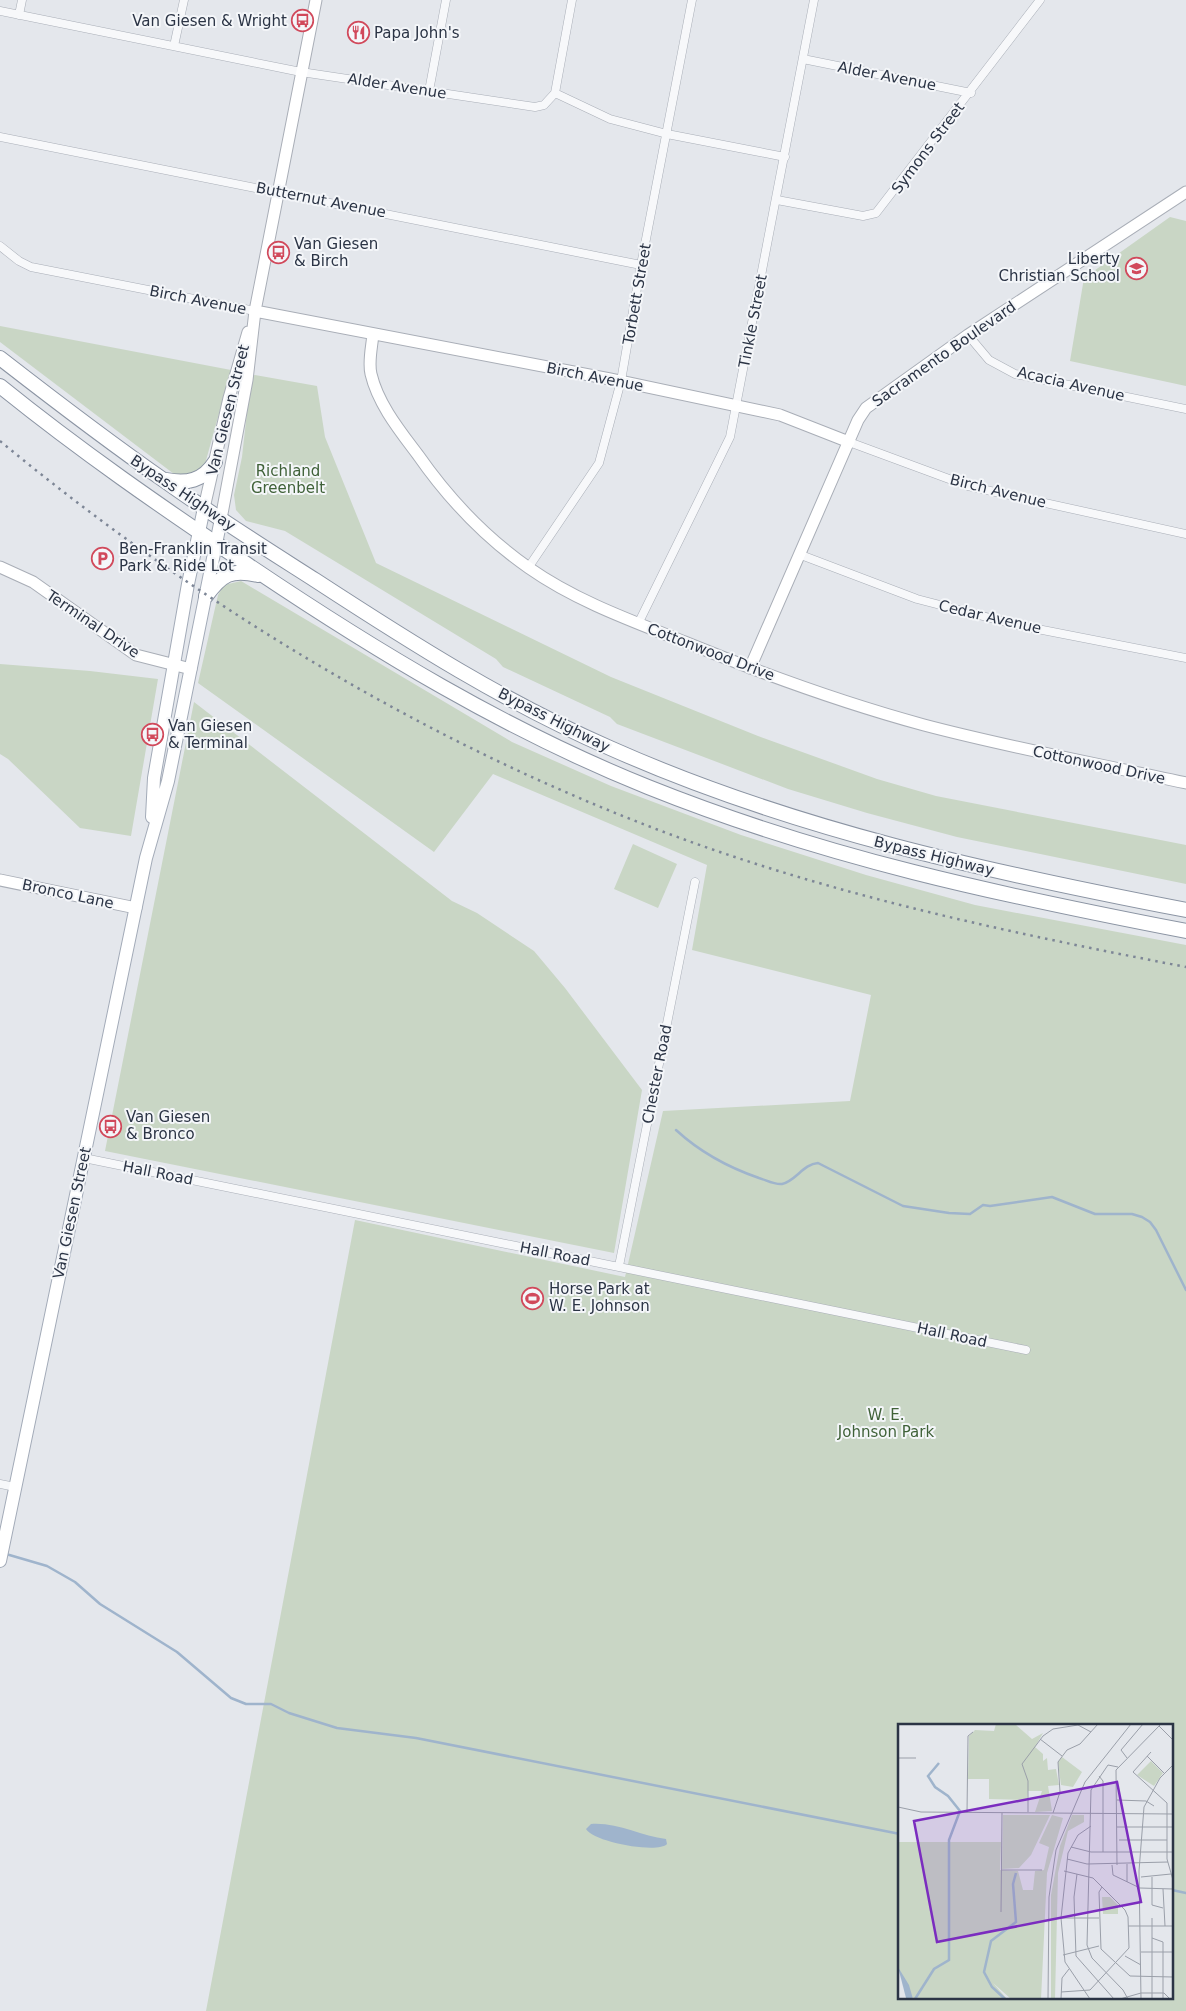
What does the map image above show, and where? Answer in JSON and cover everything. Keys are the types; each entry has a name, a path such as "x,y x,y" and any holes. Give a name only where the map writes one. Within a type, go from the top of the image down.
{"highway":[{"name":"Bypass Highway","path":"0,358 163,480 204,508 356,607 470,677 570,730 639,761 760,806 890,846 997,873 1186,910"},
{"name":"Bypass Highway","path":"0,386 100,462 216,544 367,643 473,704 590,762 648,787 826,850 898,870 1045,904 1186,932"},
{"path":"163,480 185,482 195,480 209,471 215,462"},
{"path":"206,596 216,584 229,574 241,572 267,578"}],"main road":[{"name":"Van Giesen Street","path":"151,835 154,778 204,508"},
{"name":"Van Giesen Street","path":"0,1562 151,835 168,781 221,519"}],"street":[{"path":"20,15 22,0"},
{"path":"174,46 184,0"},
{"name":"Van Giesen Street","path":"221,519 245,393 255,311 316,0"},
{"path":"429,91 446,0"},
{"path":"572,0 555,93 610,119 667,134 785,157"},
{"name":"Torbett Street","path":"528,568 599,463 621,381 641,265 692,0"},
{"name":"Tinkle Street","path":"638,624 730,437 814,0"},
{"name":"Symons Street","path":"777,200 863,216 876,212 1040,0"},
{"name":"Alder Avenue","path":"0,11 301,72 536,107 544,104 555,93"},
{"name":"Alder Avenue","path":"803,59 970,92"},
{"name":"Butternut Avenue","path":"0,137 641,265"},
{"name":"Sacramento Boulevard","path":"750,668 849,442 866,408 968,336 1186,192"},
{"name":"Birch Avenue","path":"0,246 18,261 31,267 621,381 786,416 849,442 968,486 1186,534"},
{"name":"Van Giesen Street","path":"204,508 234,380 255,311"},
{"name":"Cottonwood Drive","path":"373,334 370,372 378,395 399,429 448,495 488,535 528,568 584,600 638,624 750,668 923,724 1025,750 1186,783"},
{"name":"Acacia Avenue","path":"968,336 989,360 1015,374 1186,409"},
{"name":"Cedar Avenue","path":"801,555 917,599 1017,625 1186,658"},
{"name":"Terminal Drive","path":"0,568 33,582 136,656 191,669"},
{"name":"Bronco Lane","path":"0,880 136,908"},
{"name":"Chester Road","path":"619,1266 695,882"},
{"name":"Hall Road","path":"84,1158 1026,1350"},
{"path":"0,1484 16,1487"}],"green space":[{"name":"Liberty Christian School","path":"1170,217 1186,221 1186,386 1070,361 1084,278"},
{"path":"0,326 231,370 205,464 192,474 174,474 0,342"},
{"name":"Richland Greenbelt","path":"255,375 317,386 325,437 376,563 611,677 758,736 877,779 936,796 1186,845 1186,884 957,837 867,813 788,789 617,724 610,717 503,667 496,659 285,531 246,521 236,510 234,495 242,457 251,376"},
{"name":"W. E. Johnson Park","path":"241,581 512,742 611,786 741,835 866,875 975,905 1186,945 1186,2011 206,2011 355,1220 625,1277 663,1111 850,1101 871,995 692,950 707,865 493,774 434,852 198,683 218,595 224,585"},
{"path":"0,664 90,671 158,679 131,836 80,828 8,759 0,754"},
{"path":"194,702 452,901 477,913 534,951 565,988 642,1090 614,1253 105,1151"},
{"path":"633,844 677,864 658,908 614,889"}],"water":[{"path":"591,1824 620,1827 666,1839 667,1844 652,1848 612,1842 591,1834 586,1829"}],"waterway":[{"path":"676,1130 695,1146 725,1164 776,1184 787,1182 808,1166 818,1163 903,1206 970,1214 983,1205 990,1206 1052,1197 1095,1214 1132,1214 1142,1217 1150,1222 1156,1230 1186,1290"},
{"path":"6,1554 47,1566 75,1582 100,1604 177,1652 231,1698 246,1704 271,1704 289,1713 337,1728 416,1738 898,1834"},
{"path":"1174,1890 1186,1893"}],"railway":[{"path":"0,441 83,507 170,570 260,629 352,685 448,736 545,783 644,824 798,877 963,920 1074,945 1186,967"}],"place":[{"name":"Van Giesen & Wright","path":"303,21"},
{"name":"Papa John's","path":"358,33"},
{"name":"Van Giesen & Birch","path":"278,253"},
{"name":"Liberty Christian School","path":"1136,268"},
{"name":"Ben-Franklin Transit Park & Ride Lot","path":"103,558"},
{"name":"Van Giesen & Terminal","path":"152,735"},
{"name":"Van Giesen & Bronco","path":"110,1126"},
{"name":"Horse Park at W. E. Johnson","path":"533,1298"}]}
